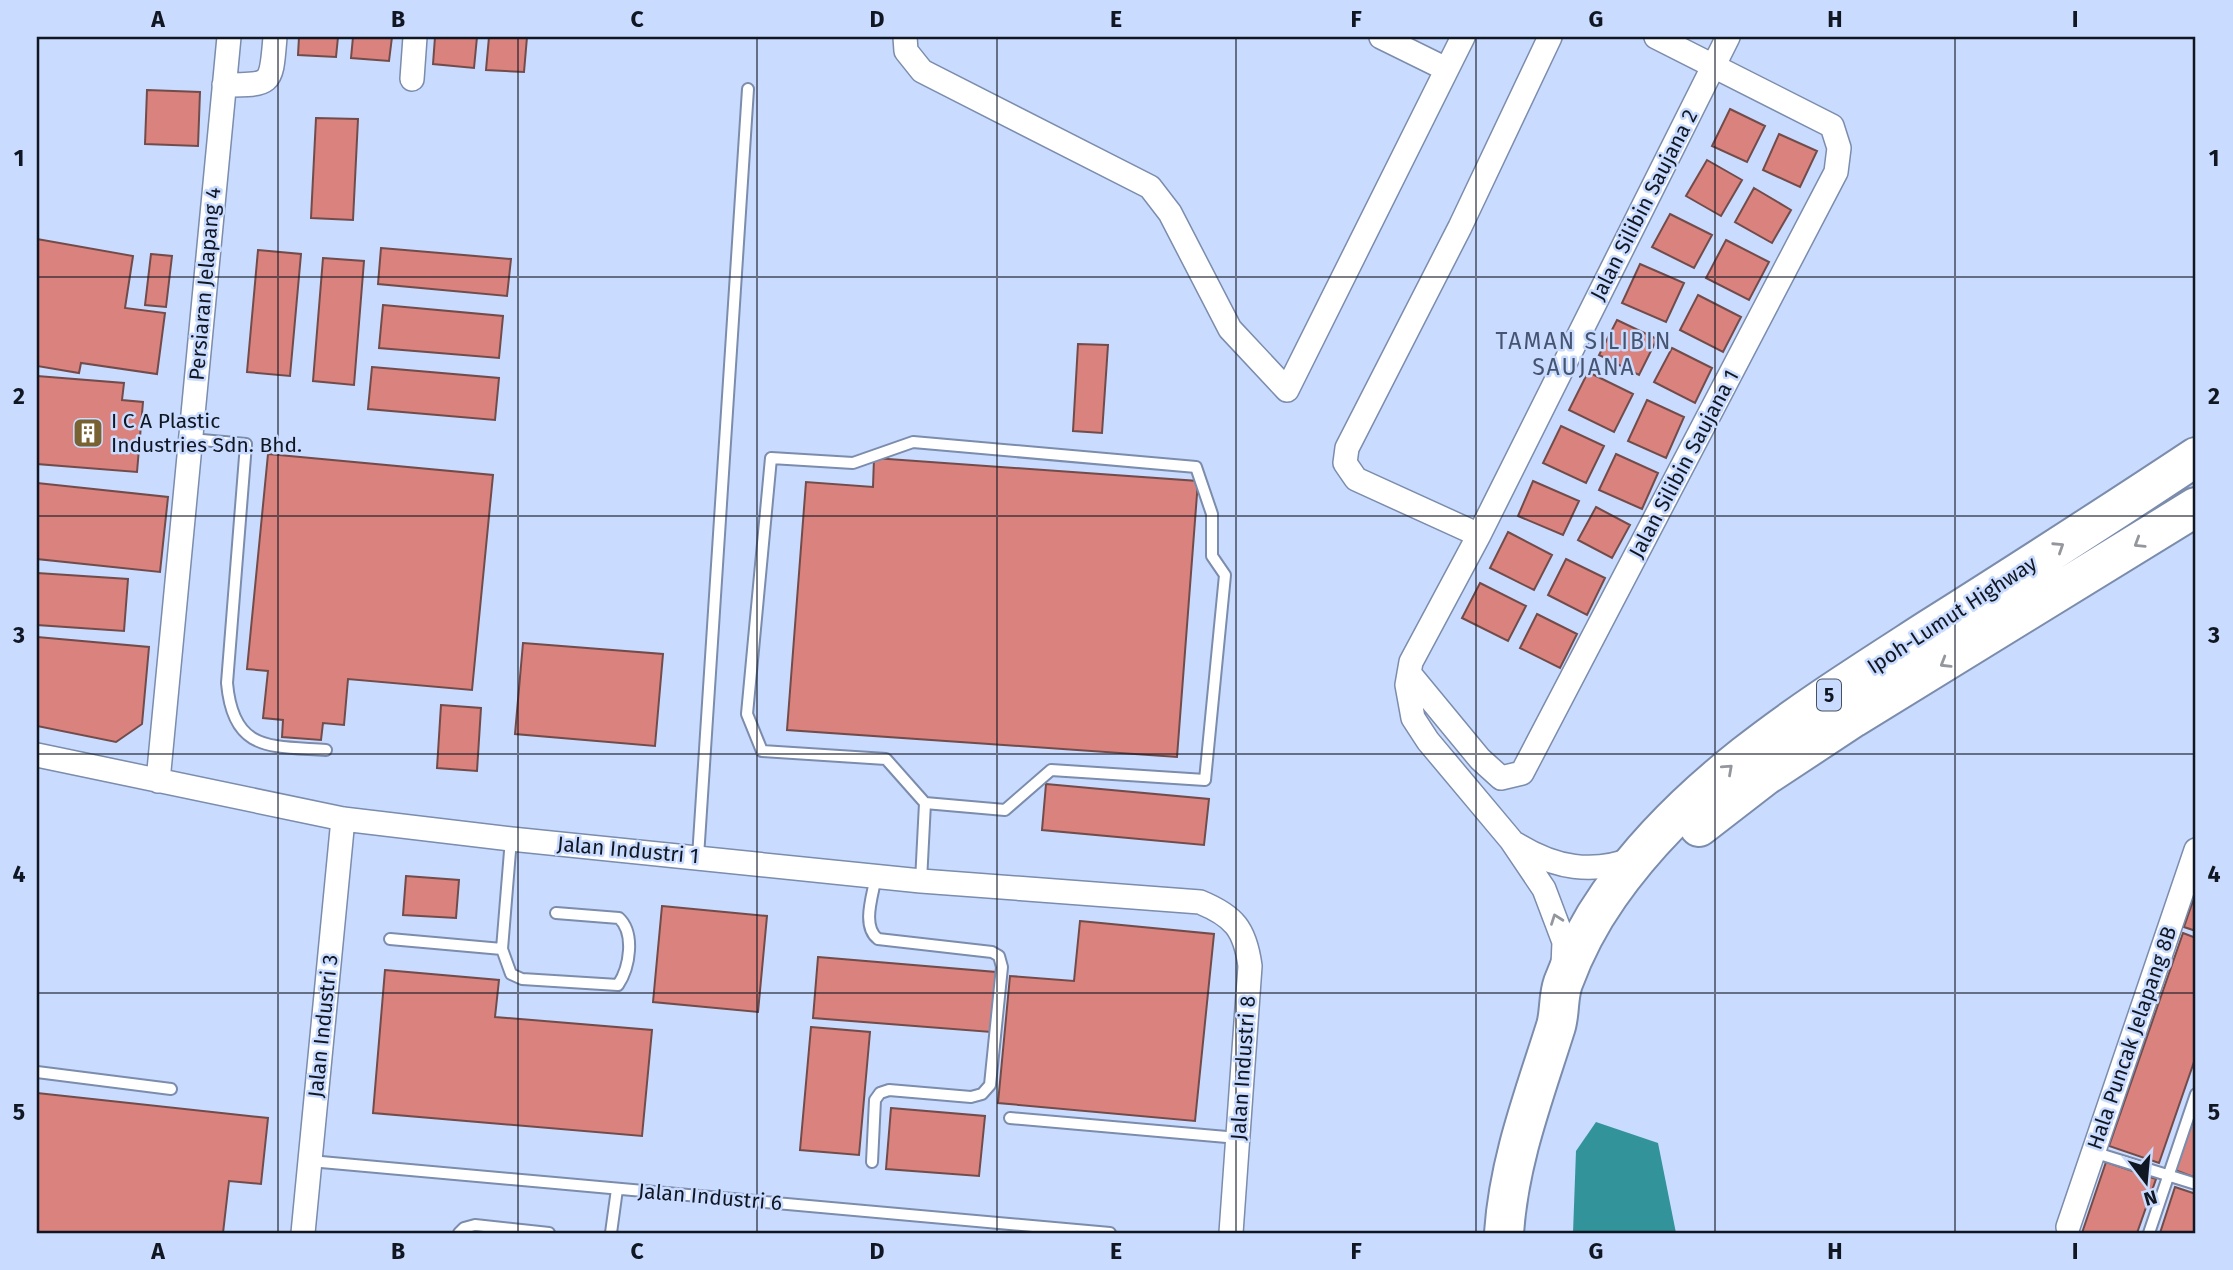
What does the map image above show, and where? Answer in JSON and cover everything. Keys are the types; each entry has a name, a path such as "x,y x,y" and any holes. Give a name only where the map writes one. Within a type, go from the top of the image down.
{"highway":[{"name":"Ipoh-Lumut Highway","path":"1503,1233 1507,1188 1520,1136 1557,1023 1562,985 1580,944 1607,898 1636,859 1735,762 1838,688 2196,457"},
{"name":"Ipoh-Lumut Highway","path":"1557,1023 1580,993 1630,900 1667,856 1712,815 1853,718 2196,507"}],"street":[{"name":"Persiaran Jelapang 4","path":"158,781 229,37"},
{"path":"225,85 259,85 265,82 270,75 275,37"},
{"path":"412,79 415,37"},
{"path":"905,37 906,51 922,71 1150,187 1170,213 1230,329 1287,390 1463,37"},
{"path":"1381,37 1446,69"},
{"path":"1479,535 1356,478 1345,463 1348,448 1460,227 1550,37"},
{"path":"1656,37 1713,67"},
{"name":"Jalan Silibin Saujana 2","path":"1409,673 1411,662 1479,535 1728,37"},
{"name":"Jalan Silibin Saujana 1","path":"1409,673 1480,759 1501,778 1522,773 1829,189 1836,173 1839,148 1832,126 1713,67"},
{"path":"1409,673 1413,718 1428,741 1511,840 1544,889 1564,942 1562,985"},
{"name":"Jalan Industri 1","path":"37,755 343,819 921,881 1200,902 1223,911"},
{"name":"Jalan Industri 3","path":"303,1233 343,819"},
{"path":"1511,840 1546,861 1569,867 1614,867 1636,859"},
{"name":"Hala Puncak Jelapang 8B","path":"2068,1227 2196,850"},
{"name":"Jalan Industri 8","path":"1223,911 1238,927 1247,945 1250,966 1231,1233"}],"lane":[{"path":"698,857 748,89"},
{"path":"191,439 246,444 227,683 233,719 244,734 263,746 326,750"},
{"path":"921,881 925,803 886,759 762,751 747,714 771,458 853,463 913,442 1196,467 1212,514 1212,556 1225,575 1205,780 1051,770 1005,810 925,803"},
{"path":"511,839 502,949 511,974 522,979 618,985 624,976 630,935 627,926 619,918 556,913"},
{"path":"872,1163 875,1100 880,1093 889,1090 971,1097 982,1094 989,1085 1002,967 999,957 992,952 878,939 869,925 876,876"},
{"path":"390,939 502,949"},
{"path":"37,1072 171,1089"},
{"path":"2149,1233 2196,1094"},
{"path":"1010,1118 1238,1138"},
{"path":"2093,1152 2196,1184"},
{"name":"Jalan Industri 6","path":"310,1161 617,1189 993,1228 1110,1233"},
{"path":"611,1233 617,1189"},
{"path":"458,1233 475,1225 550,1233"}],"shaded area":[{"path":"1596,1122 1658,1143 1676,1233 1573,1233 1576,1151"}],"building":[{"path":"299,37 338,37 336,57 298,55"},
{"path":"353,37 392,37 389,61 351,58"},
{"path":"435,37 477,37 474,68 433,64"},
{"path":"489,37 527,37 524,72 486,70"},
{"path":"147,90 200,92 198,146 145,144"},
{"path":"1730,109 1765,126 1747,162 1712,146"},
{"path":"316,118 358,119 353,220 311,218"},
{"path":"1779,134 1817,151 1800,187 1763,170"},
{"path":"1707,160 1742,180 1721,216 1686,196"},
{"path":"1754,188 1791,210 1772,243 1735,222"},
{"path":"1670,214 1712,235 1694,268 1652,247"},
{"path":"37,239 133,256 125,308 165,313 157,374 81,363 79,373 37,366"},
{"path":"1726,240 1769,262 1749,300 1706,278"},
{"path":"381,248 511,259 507,296 378,284"},
{"path":"258,250 301,254 290,376 247,372"},
{"path":"151,254 172,256 166,307 145,305"},
{"path":"323,258 364,261 354,385 313,381"},
{"path":"1640,264 1684,283 1666,322 1622,303"},
{"path":"1698,295 1741,317 1723,352 1680,330"},
{"path":"383,305 503,316 499,358 379,348"},
{"path":"1617,320 1657,339 1639,375 1599,355"},
{"path":"1078,344 1108,345 1102,433 1073,431"},
{"path":"1672,348 1712,368 1695,403 1654,382"},
{"path":"372,367 499,378 495,420 368,409"},
{"path":"1588,372 1633,394 1614,432 1569,410"},
{"name":"I C A Plastic Industries Sdn. Bhd.","path":"37,376 124,383 122,400 143,402 137,472 37,464"},
{"path":"1647,400 1684,417 1666,458 1628,441"},
{"path":"1561,426 1604,446 1586,483 1543,463"},
{"path":"268,454 493,475 472,690 348,679 344,725 323,723 321,740 282,737 283,720 263,718 268,671 247,669"},
{"path":"1616,454 1658,473 1642,509 1599,490"},
{"path":"874,458 1198,481 1177,757 787,730 806,482 873,487"},
{"path":"1533,481 1579,501 1563,535 1518,516"},
{"path":"37,483 168,497 160,572 37,559"},
{"path":"1596,507 1630,525 1612,558 1578,540"},
{"path":"1508,532 1552,555 1534,590 1490,568"},
{"path":"1566,559 1605,578 1587,615 1548,595"},
{"path":"37,573 128,579 124,631 37,625"},
{"path":"1480,583 1526,606 1508,641 1462,618"},
{"path":"1537,614 1577,634 1560,668 1520,648"},
{"path":"37,637 149,647 142,724 116,742 37,726"},
{"path":"523,643 663,654 655,746 515,734"},
{"path":"441,705 481,708 477,771 437,768"},
{"path":"1046,784 1209,799 1204,845 1042,830"},
{"path":"406,876 459,880 456,918 403,915"},
{"path":"2196,892 2196,931 2184,927"},
{"path":"662,906 767,916 758,1012 653,1002"},
{"path":"1080,921 1214,934 1195,1121 998,1103 1010,976 1074,981"},
{"path":"2183,933 2196,938 2196,1056 2159,1163 2109,1146"},
{"path":"818,957 996,972 991,1032 813,1018"},
{"path":"385,970 499,980 495,1017 652,1030 642,1136 373,1113"},
{"path":"811,1027 870,1032 859,1155 800,1150"},
{"path":"37,1093 268,1118 261,1184 229,1181 223,1233 37,1233"},
{"path":"891,1108 985,1116 979,1176 886,1169"},
{"path":"2196,1111 2196,1178 2175,1170"},
{"path":"2106,1162 2156,1179 2137,1233 2082,1233"},
{"path":"2175,1187 2196,1194 2196,1233 2160,1233"}],"place":[{"name":"I C A Plastic Industries Sdn. Bhd.","path":"88,433"}],"district":[{"name":"TAMAN SILIBIN SAUJANA","path":"1584,354"}]}
